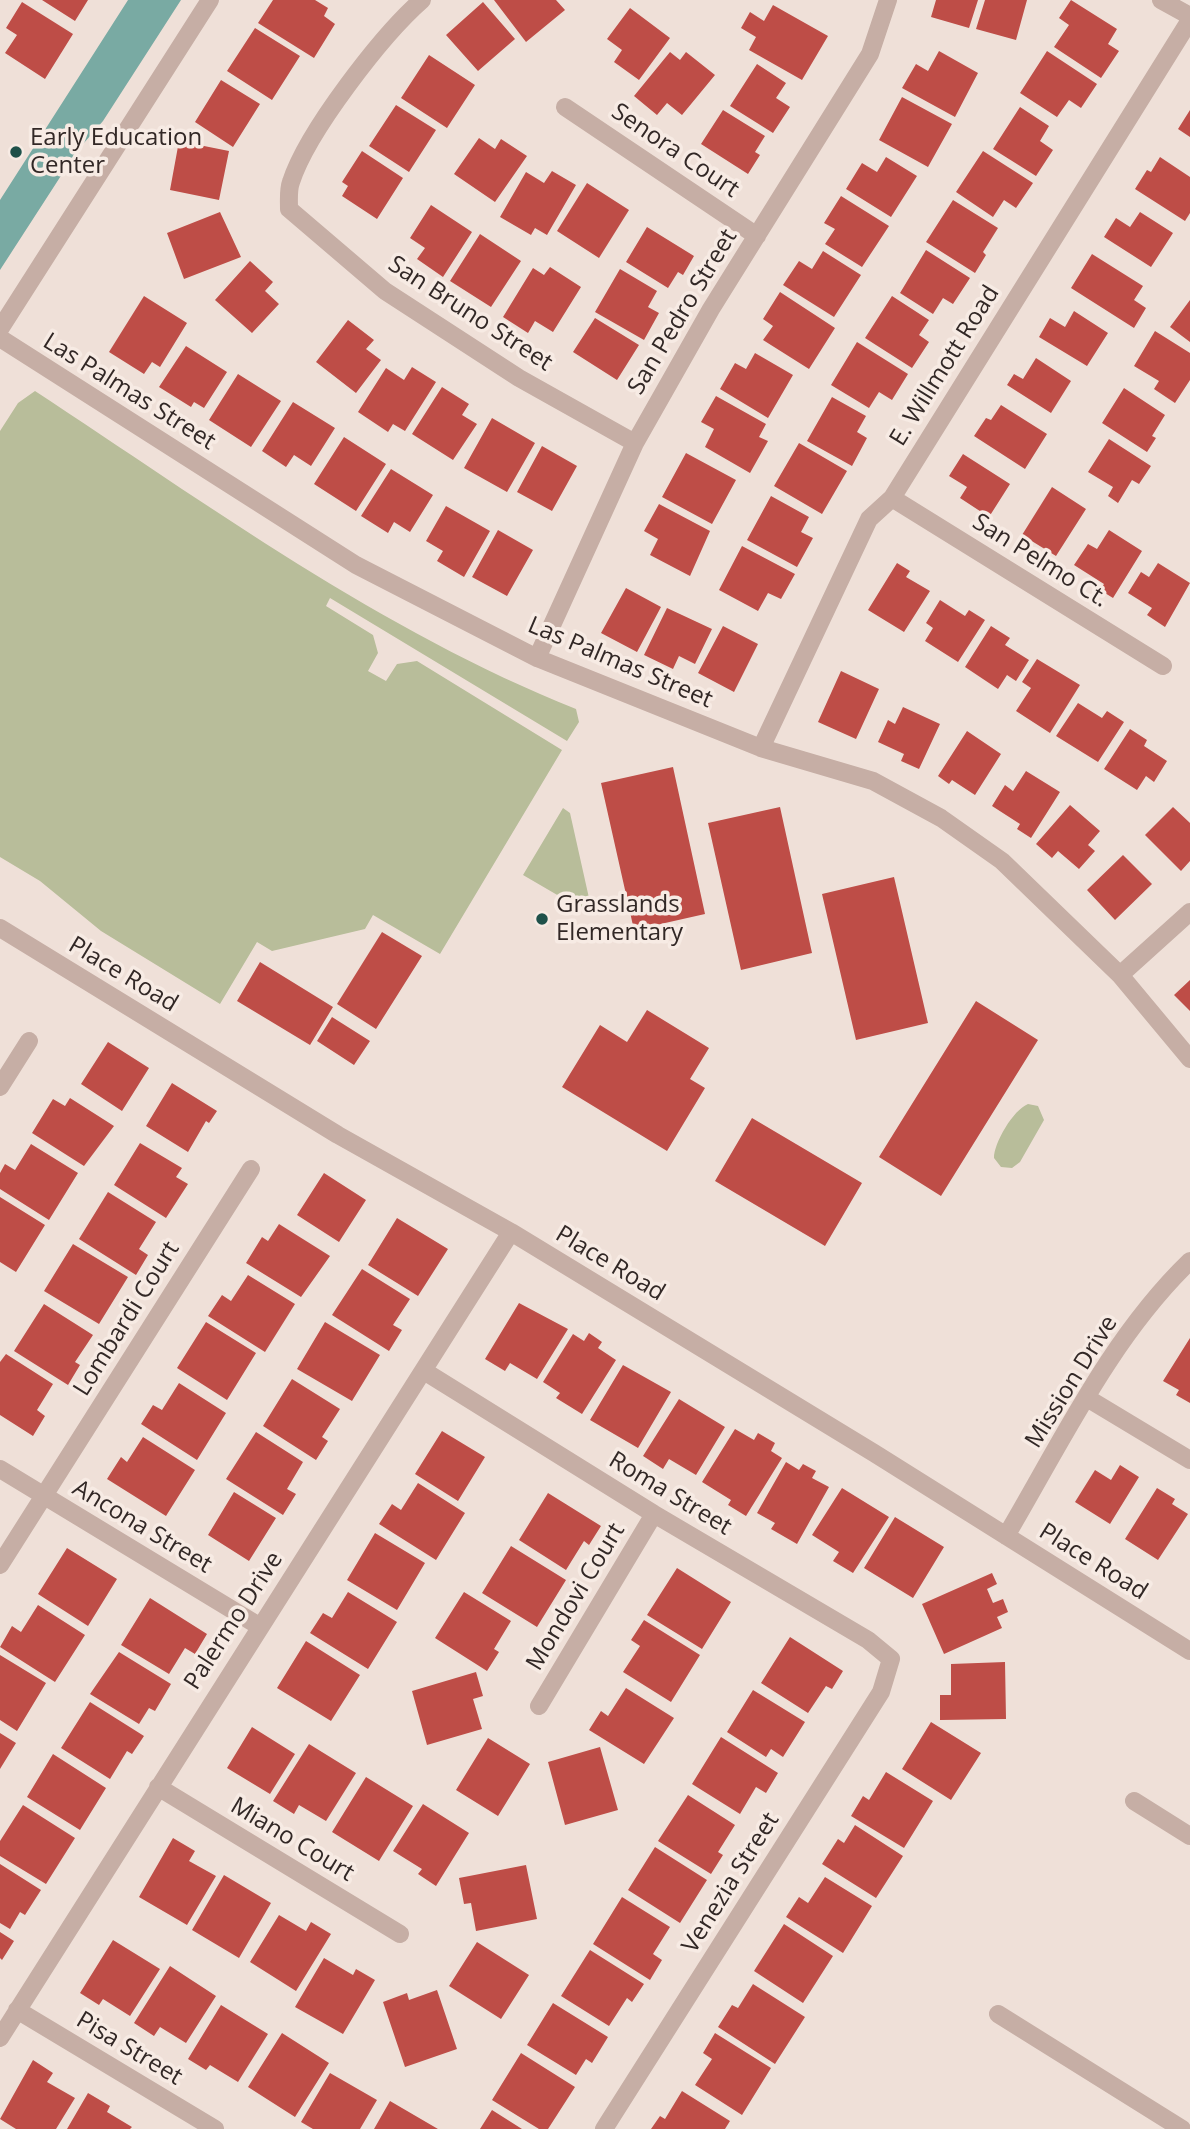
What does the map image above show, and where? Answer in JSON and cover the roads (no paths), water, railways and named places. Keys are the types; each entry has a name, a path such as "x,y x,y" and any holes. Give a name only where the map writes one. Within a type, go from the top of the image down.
{"street":[{"path":"0,329 210,0"},
{"name":"San Bruno Street","path":"422,0 395,24 301,157 289,185 289,209 385,291 519,378 635,443"},
{"name":"San Pedro Street","path":"537,658 635,443 757,236 870,54 888,0"},
{"path":"1161,0 1190,18"},
{"name":"E. Willmott Road","path":"761,748 869,519 892,498 1190,18"},
{"name":"Senora Court","path":"565,107 757,236"},
{"name":"Las Palmas Street","path":"0,338 356,565 537,658 761,748 873,781 941,818 1002,862 1121,975 1190,1059"},
{"name":"San Pelmo Ct.","path":"892,498 1163,666"},
{"path":"1121,975 1190,912"},
{"name":"Place Road","path":"0,928 338,1135 511,1232 1190,1651"},
{"path":"0,1087 29,1041"},
{"name":"Lombardi Court","path":"0,1565 251,1169"},
{"name":"Palermo Drive","path":"0,2038 511,1232"},
{"name":"Mission Drive","path":"1006,1536 1087,1398 1128,1335 1190,1261"},
{"name":"Roma Street","path":"424,1371 654,1514 868,1640 891,1658"},
{"path":"1087,1398 1190,1460"},
{"name":"Ancona Street","path":"0,1469 259,1626"},
{"name":"Mondovi Court","path":"539,1706 654,1514"},
{"name":"Venezia Street","path":"604,2129 881,1692 891,1658"},
{"name":"Miano Court","path":"158,1787 400,1934"},
{"path":"1134,1801 1190,1836"},
{"name":"Pisa Street","path":"18,2010 215,2129"},
{"path":"998,2014 1182,2129"}],"water":[{"path":"128,0 181,0 103,121 77,151 0,270 0,200"}],"place":[{"name":"Early Education Center","path":"16,152"},
{"name":"Grasslands Elementary","path":"542,919"}]}
